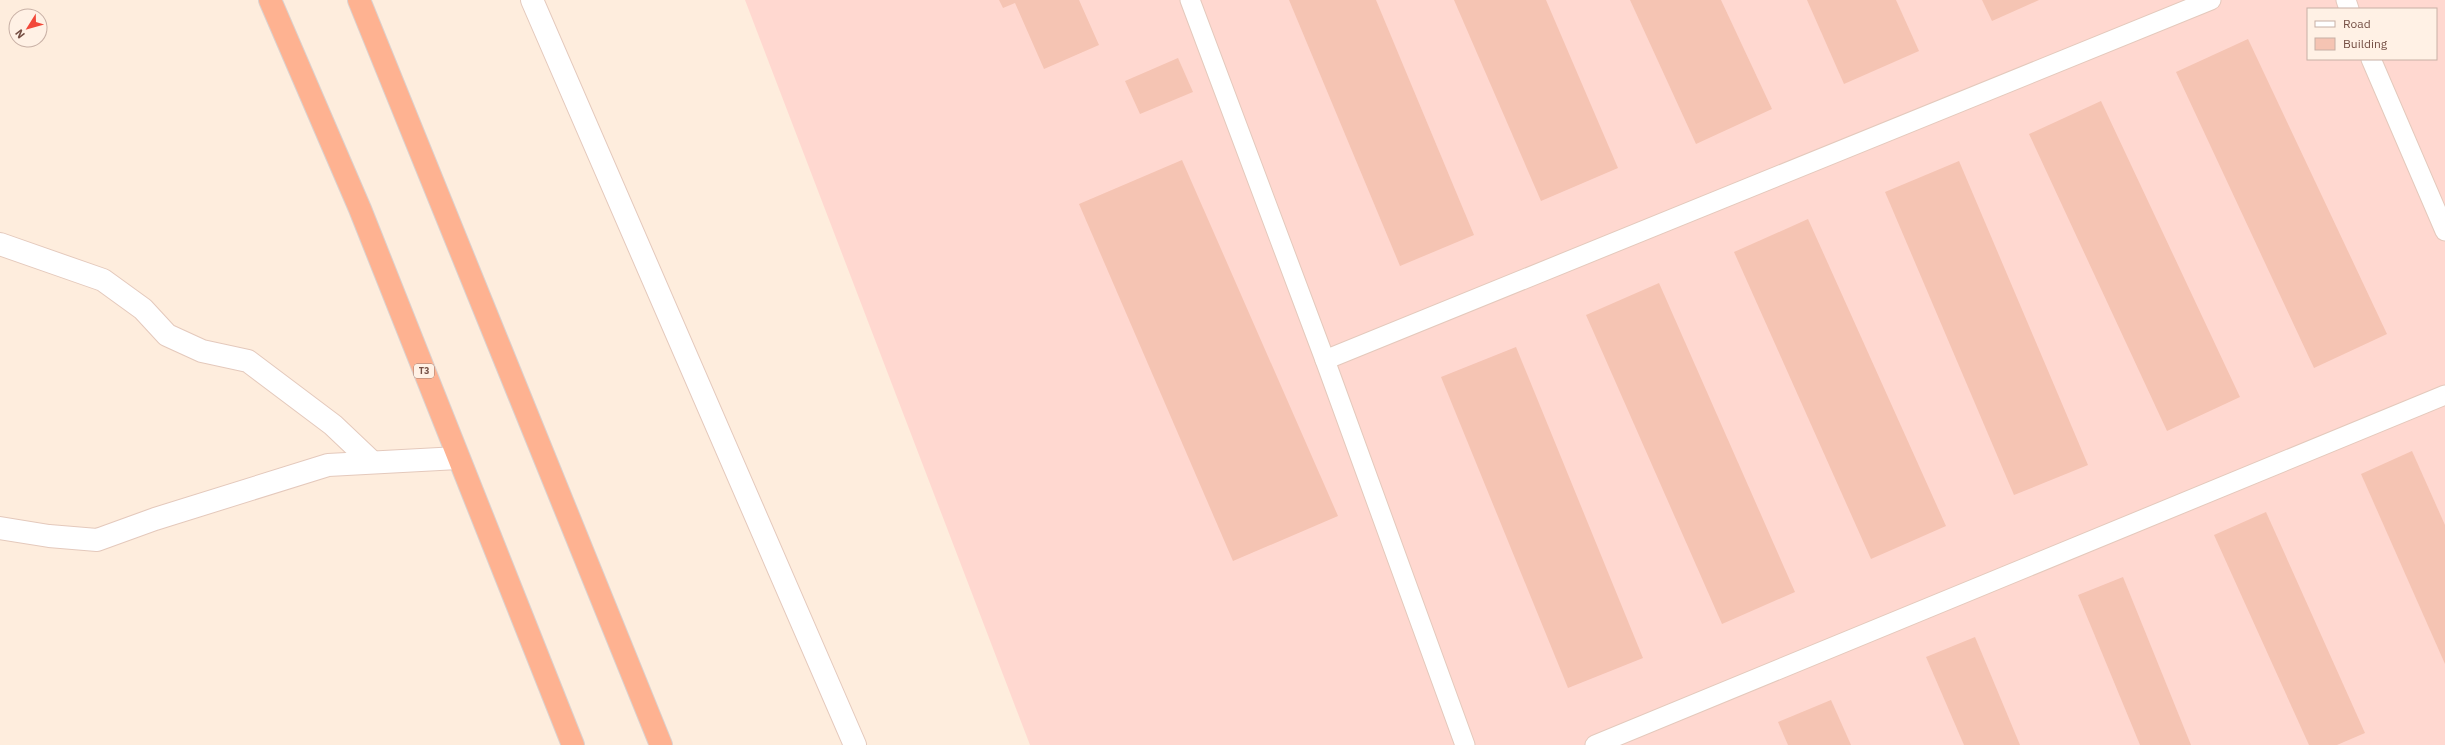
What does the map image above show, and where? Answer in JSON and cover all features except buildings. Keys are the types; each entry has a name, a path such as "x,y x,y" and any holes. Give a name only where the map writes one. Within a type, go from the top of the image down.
{"highway":[{"name":"T3","path":"270,0 360,209 573,745"},
{"path":"359,0 661,745"}],"street":[{"path":"532,0 856,745"},
{"path":"0,244 103,280 143,309 167,335 202,351 248,361 333,424 372,462"},
{"path":"0,528 49,536 98,540 156,519 328,465 458,458"}],"lane":[{"path":"1190,0 1325,360 1465,745"},
{"path":"1325,360 2211,0"},
{"path":"2371,60 2445,231"},
{"path":"1595,745 2445,395"}],"shaded area":[{"path":"745,0 2445,0 2445,745 1030,745"}]}
